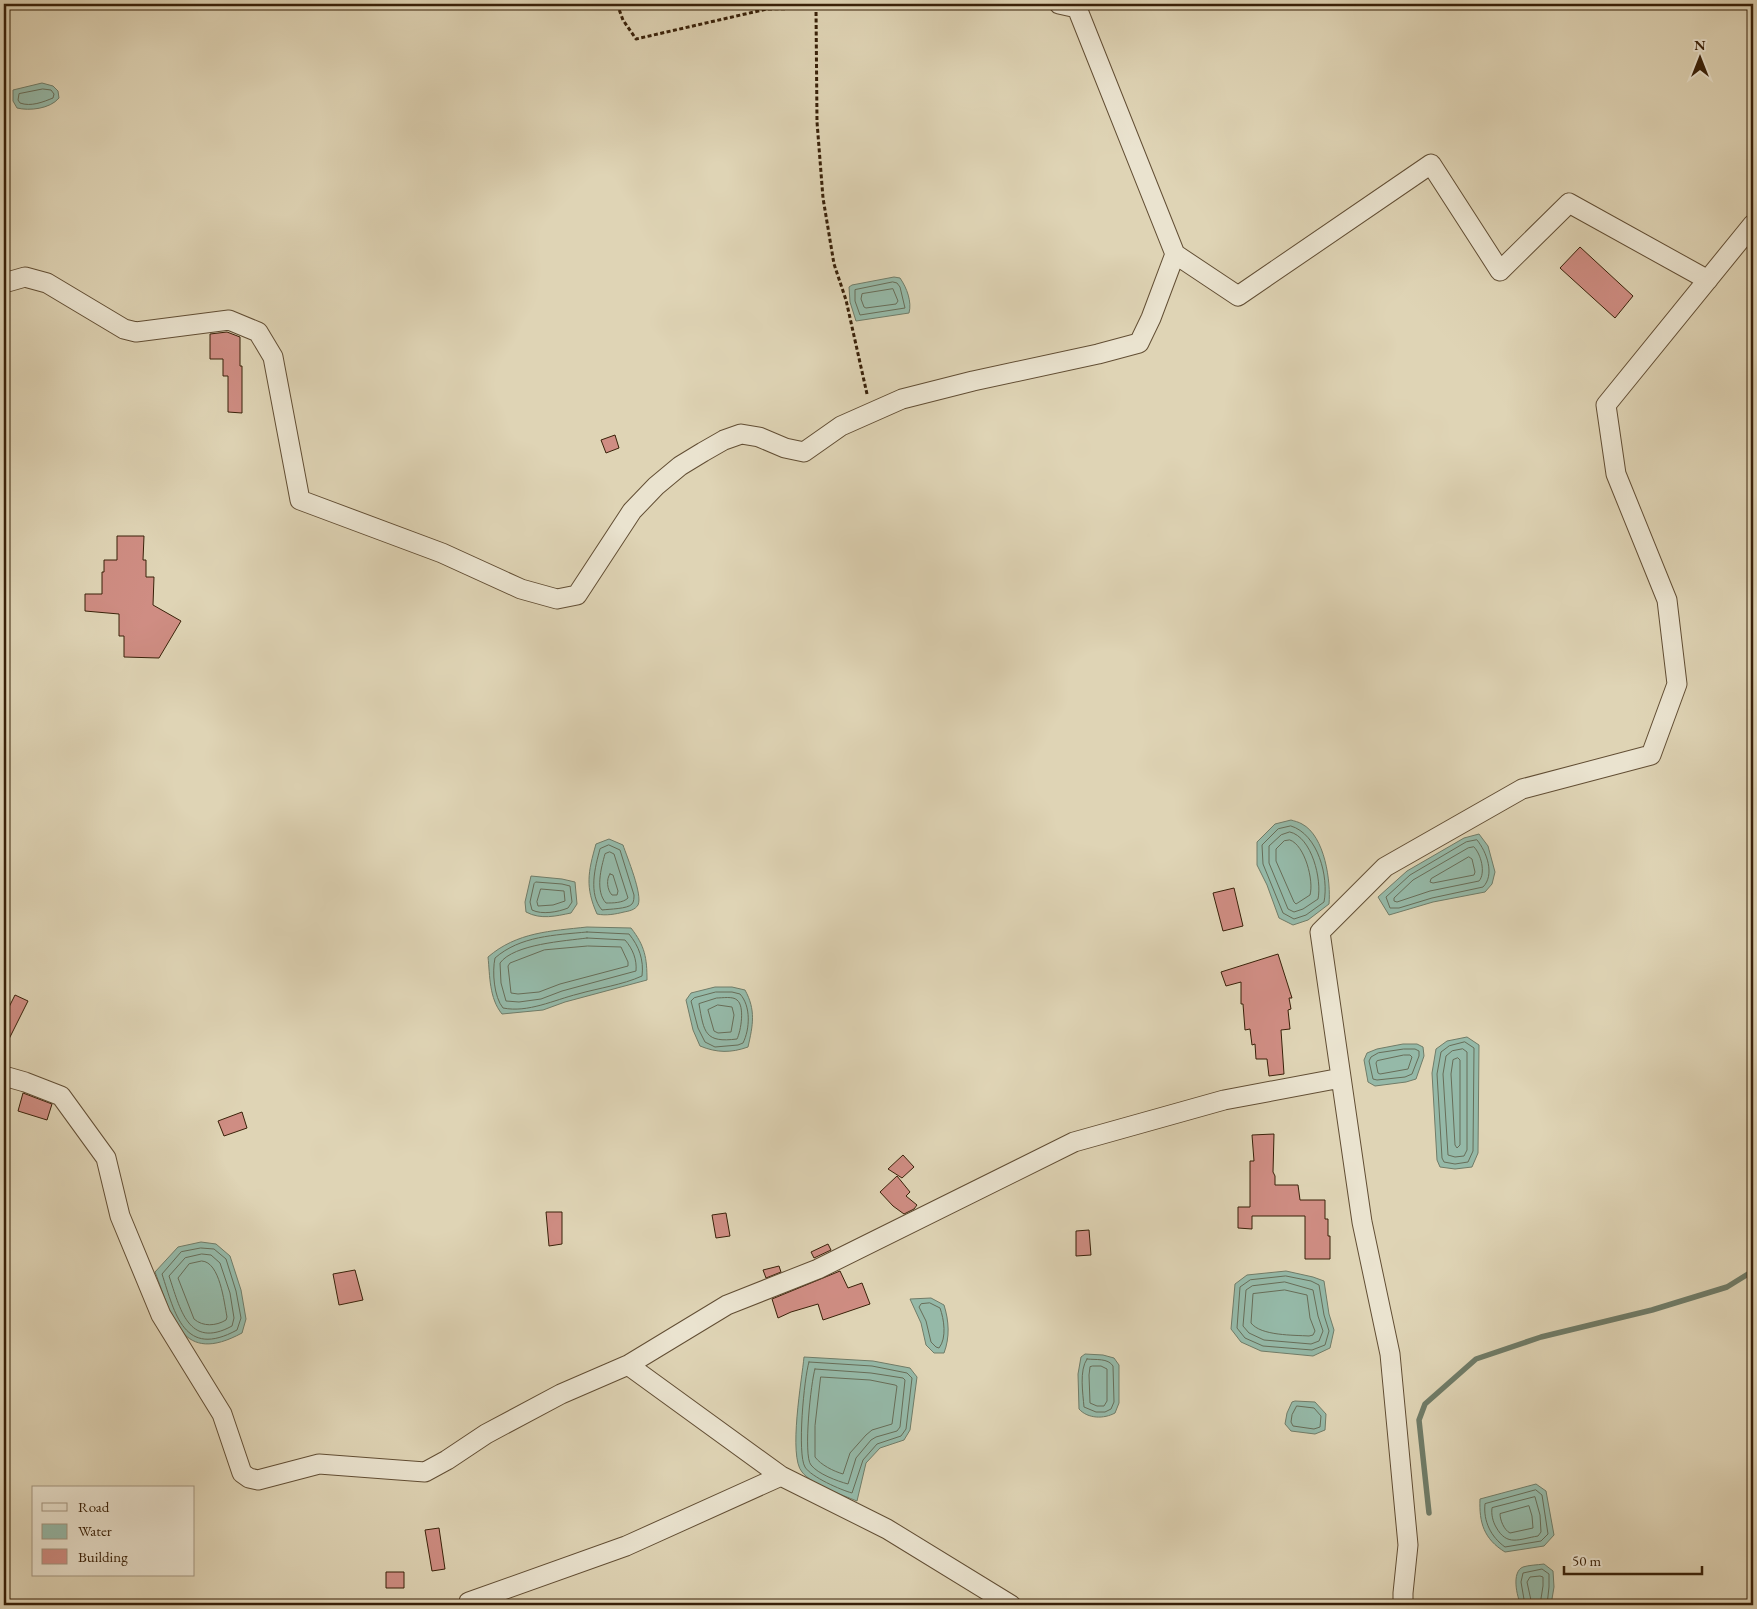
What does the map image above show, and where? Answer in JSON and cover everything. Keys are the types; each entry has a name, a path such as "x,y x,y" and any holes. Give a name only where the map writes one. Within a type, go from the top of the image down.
{"street":[{"path":"1059,4 1077,8 1175,254 1238,296 1431,164 1500,271 1569,203 1708,280"},
{"path":"1403,1605 1408,1545 1390,1354 1362,1222 1320,932 1385,867 1522,789 1651,755 1677,684 1667,600 1616,474 1606,405 1753,224"},
{"path":"4,283 25,277 47,283 124,329 136,332 229,320 258,332 273,357 300,500 442,552 521,589 556,599 577,595 632,511 656,486 680,466 724,440 741,434 759,436 785,448 804,452 841,426 902,399 1139,344 1175,254"},
{"path":"4,1076 26,1082 61,1096 106,1158 120,1216 161,1315 222,1414 242,1472 249,1478 258,1480 319,1464 425,1472 448,1460 486,1434 561,1394 628,1365 727,1305 818,1269 1074,1142 1224,1100 1341,1078"},
{"path":"628,1365 781,1476 887,1529 1011,1605"},
{"path":"469,1605 469,1602 626,1546 781,1476"}],"path":[{"path":"617,4 623,20 636,39 767,9 816,8 817,122 823,198 834,264 846,300 871,412"}],"water":[{"path":"42,83 53,86 58,91 59,98 45,107 17,108 13,101 13,90"},
{"path":"894,277 900,278 905,286 910,304 909,313 856,321 850,302 849,287"},
{"path":"1291,820 1302,824 1316,838 1325,860 1329,884 1329,904 1308,920 1293,925 1279,918 1267,885 1257,865 1257,842 1275,824"},
{"path":"1479,834 1488,846 1495,872 1492,884 1485,892 1433,902 1389,915 1378,897 1407,871 1464,838"},
{"path":"609,839 623,845 637,885 639,900 638,905 632,910 600,915 597,914 593,904 589,879 596,844"},
{"path":"531,876 575,882 577,904 571,913 543,917 526,912 525,902"},
{"path":"587,927 631,928 644,952 647,980 565,1002 543,1010 502,1014 492,994 488,957 511,942 535,934"},
{"path":"715,987 732,987 745,990 752,1011 748,1047 724,1051 700,1046 693,1030 686,1000 691,993"},
{"path":"1467,1037 1479,1045 1478,1153 1472,1167 1455,1169 1440,1167 1437,1160 1432,1073 1436,1049 1447,1041"},
{"path":"1403,1044 1417,1044 1423,1047 1424,1056 1416,1079 1375,1086 1368,1082 1364,1060 1367,1053"},
{"path":"201,1242 216,1244 230,1256 241,1290 246,1319 242,1333 221,1342 205,1344 192,1340 182,1332 174,1320 155,1272 178,1247"},
{"path":"1286,1271 1324,1281 1329,1314 1334,1330 1330,1348 1313,1356 1261,1351 1241,1342 1231,1329 1235,1284 1247,1275"},
{"path":"931,1298 944,1305 946,1311 948,1335 944,1353 934,1353 926,1345 921,1323 910,1299"},
{"path":"1085,1354 1114,1358 1119,1365 1119,1403 1115,1413 1096,1417 1087,1415 1079,1409 1078,1374 1081,1357"},
{"path":"804,1357 873,1361 910,1368 917,1377 910,1430 904,1440 880,1448 866,1463 857,1501 812,1481 802,1472 798,1463 796,1434"},
{"path":"1292,1402 1315,1402 1326,1414 1325,1430 1315,1434 1291,1431 1285,1424 1287,1413"},
{"path":"1536,1484 1546,1491 1554,1535 1544,1546 1505,1552 1492,1542 1484,1530 1480,1499"},
{"path":"1544,1564 1553,1571 1554,1587 1551,1605 1521,1605 1516,1585 1519,1570 1525,1566"},
{"path":"1228,1600 1253,1600 1265,1605 1210,1605"}],"building":[{"path":"1580,247 1633,296 1615,318 1560,268"},
{"path":"227,332 240,337 242,413 228,412 228,376 223,376 223,359 210,359 210,334"},
{"path":"615,435 619,448 606,453 601,440"},
{"path":"117,536 144,536 143,560 146,560 146,577 154,577 153,605 181,621 159,658 124,657 124,636 119,636 119,614 85,611 85,594 102,594 104,560 117,560"},
{"path":"1234,888 1243,926 1223,931 1213,893"},
{"path":"1278,954 1292,998 1289,998 1291,1009 1288,1010 1290,1029 1281,1030 1284,1074 1269,1076 1267,1059 1256,1059 1255,1044 1252,1045 1250,1029 1245,1030 1243,1004 1241,1004 1241,982 1226,986 1221,972"},
{"path":"15,995 28,1001 4,1049 4,1017"},
{"path":"23,1093 52,1104 47,1120 18,1111"},
{"path":"242,1112 247,1128 224,1136 218,1121"},
{"path":"1274,1134 1273,1172 1275,1185 1298,1185 1300,1200 1325,1200 1325,1219 1328,1219 1328,1236 1330,1236 1330,1259 1305,1259 1305,1216 1252,1216 1252,1229 1238,1228 1238,1207 1250,1207 1250,1161 1254,1161 1252,1135"},
{"path":"903,1155 914,1167 902,1178 888,1169"},
{"path":"897,1176 910,1192 906,1196 917,1205 914,1209 904,1214 893,1206 880,1192"},
{"path":"546,1212 562,1212 562,1244 549,1246"},
{"path":"726,1213 730,1236 716,1238 712,1215"},
{"path":"1089,1230 1091,1255 1076,1256 1076,1231"},
{"path":"828,1244 831,1250 814,1258 811,1252"},
{"path":"779,1266 781,1272 766,1278 763,1270"},
{"path":"355,1270 363,1300 339,1305 333,1274"},
{"path":"840,1271 848,1288 862,1283 870,1304 823,1320 818,1304 778,1318 772,1299"},
{"path":"439,1528 445,1569 432,1571 425,1530"},
{"path":"386,1572 404,1572 404,1588 386,1588"}],"waterway":[{"path":"1429,1513 1419,1420 1425,1404 1476,1359 1541,1337 1652,1310 1727,1287 1753,1271"}]}
